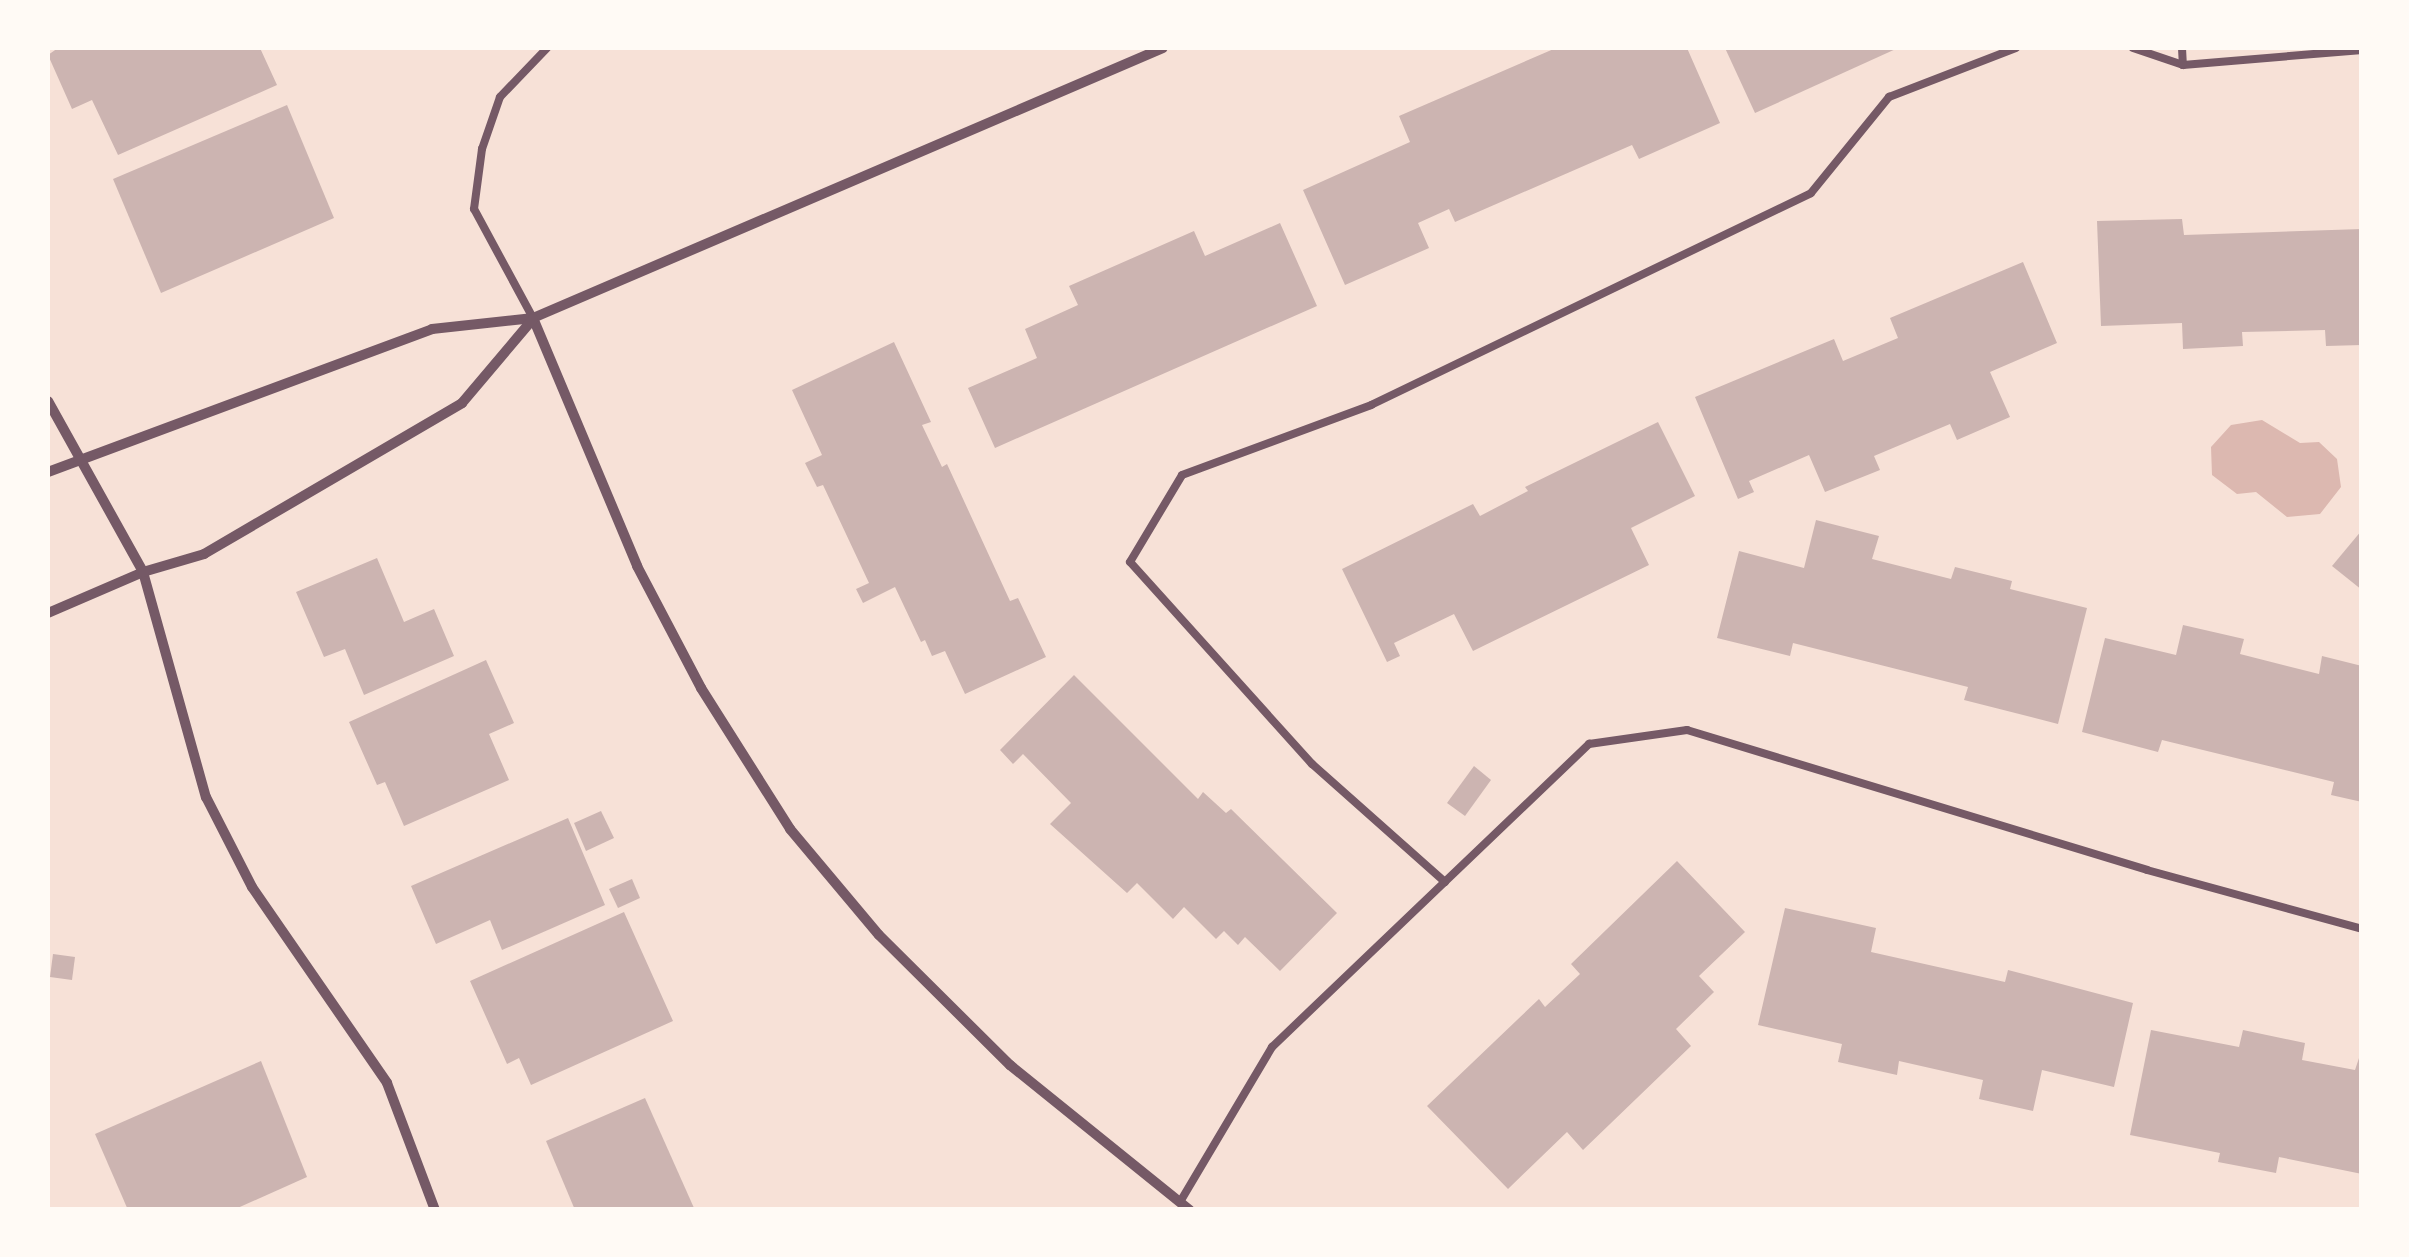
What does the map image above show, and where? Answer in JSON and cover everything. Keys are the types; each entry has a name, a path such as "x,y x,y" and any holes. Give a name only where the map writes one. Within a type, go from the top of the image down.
{"street":[{"path":"48,472 432,329 534,318 1163,48"},
{"path":"48,613 143,572 204,554 462,403 534,318"},
{"path":"534,318 637,566 701,688 790,829 879,934 1010,1065 1182,1207"},
{"path":"48,401 143,572 206,797 252,887 388,1083 435,1210"}],"lane":[{"path":"534,318 474,209 482,150 500,96 547,48"},
{"path":"1445,882 1312,764 1130,562 1182,475 1371,405 1811,194 1888,97 2016,48"},
{"path":"2133,48 2183,64 2362,50"},
{"path":"2182,48 2183,64"},
{"path":"1182,1207 1272,1047 1590,744 1687,730 2147,870 2362,930"}],"shaded area":[{"path":"2262,420 2300,443 2319,442 2337,459 2341,487 2320,514 2287,517 2256,492 2237,494 2212,475 2211,447 2231,425"}],"building":[{"path":"58,48 260,48 277,85 118,155 92,100 72,109 48,55"},
{"path":"1556,48 1687,48 1720,123 1639,159 1632,145 1455,222 1449,209 1418,223 1429,248 1345,285 1303,190 1410,142 1399,116"},
{"path":"1725,48 1898,48 1755,113"},
{"path":"287,105 334,218 161,293 113,179"},
{"path":"2182,219 2184,235 2362,229 2362,345 2326,346 2325,330 2242,332 2243,346 2183,349 2182,323 2101,326 2097,221"},
{"path":"1280,223 1317,306 995,448 968,388 1037,358 1025,329 1078,305 1069,286 1194,231 1205,256"},
{"path":"2023,262 2057,343 1990,372 2010,417 1957,440 1950,424 1874,456 1880,470 1825,492 1809,455 1749,481 1754,492 1738,499 1695,397 1834,339 1843,361 1898,338 1890,318"},
{"path":"894,342 931,422 922,425 942,467 947,464 1010,601 1018,598 1046,657 965,694 945,651 932,656 925,640 921,642 895,587 863,603 856,589 869,583 823,485 817,487 805,463 822,455 792,390"},
{"path":"1658,422 1695,496 1631,528 1649,565 1473,651 1454,614 1394,643 1400,656 1387,662 1342,569 1473,504 1480,516 1528,491 1525,487"},
{"path":"1816,520 1879,536 1872,559 1951,579 1955,567 2012,581 2010,589 2087,608 2058,724 1964,700 1968,687 1793,643 1790,656 1717,638 1739,551 1804,568"},
{"path":"2362,530 2362,590 2332,566"},
{"path":"377,558 404,622 434,609 454,656 364,695 345,649 324,657 296,592"},
{"path":"2183,625 2244,639 2240,654 2319,674 2322,656 2362,666 2362,802 2331,795 2334,782 2162,740 2158,752 2082,732 2105,638 2176,655"},
{"path":"486,660 514,723 489,734 509,780 404,826 385,782 377,785 349,722"},
{"path":"1074,675 1198,799 1203,792 1226,813 1231,809 1337,913 1280,971 1245,937 1238,945 1224,931 1216,939 1184,907 1173,919 1137,883 1127,893 1050,824 1071,803 1023,754 1013,764 1000,750"},
{"path":"1474,766 1491,780 1465,816 1447,803"},
{"path":"601,811 614,838 586,851 574,823"},
{"path":"568,818 605,905 502,950 490,920 436,944 411,886"},
{"path":"1677,861 1745,932 1699,976 1714,992 1676,1029 1691,1046 1583,1150 1567,1132 1508,1189 1427,1106 1539,999 1545,1007 1580,974 1571,964"},
{"path":"632,879 640,898 618,908 609,889"},
{"path":"1785,908 1876,928 1871,952 2005,982 2008,970 2133,1003 2114,1087 2042,1070 2033,1111 1979,1099 1983,1080 1899,1061 1897,1075 1838,1062 1842,1044 1758,1025"},
{"path":"624,912 673,1021 531,1085 519,1058 507,1064 470,981"},
{"path":"53,954 75,957 72,980 50,977"},
{"path":"2151,1030 2239,1047 2243,1030 2305,1043 2302,1060 2355,1070 2362,1049 2362,1174 2279,1157 2276,1173 2218,1162 2220,1153 2130,1135"},
{"path":"261,1061 307,1177 233,1210 128,1210 95,1134"},
{"path":"645,1098 694,1208 575,1210 546,1141"}]}
